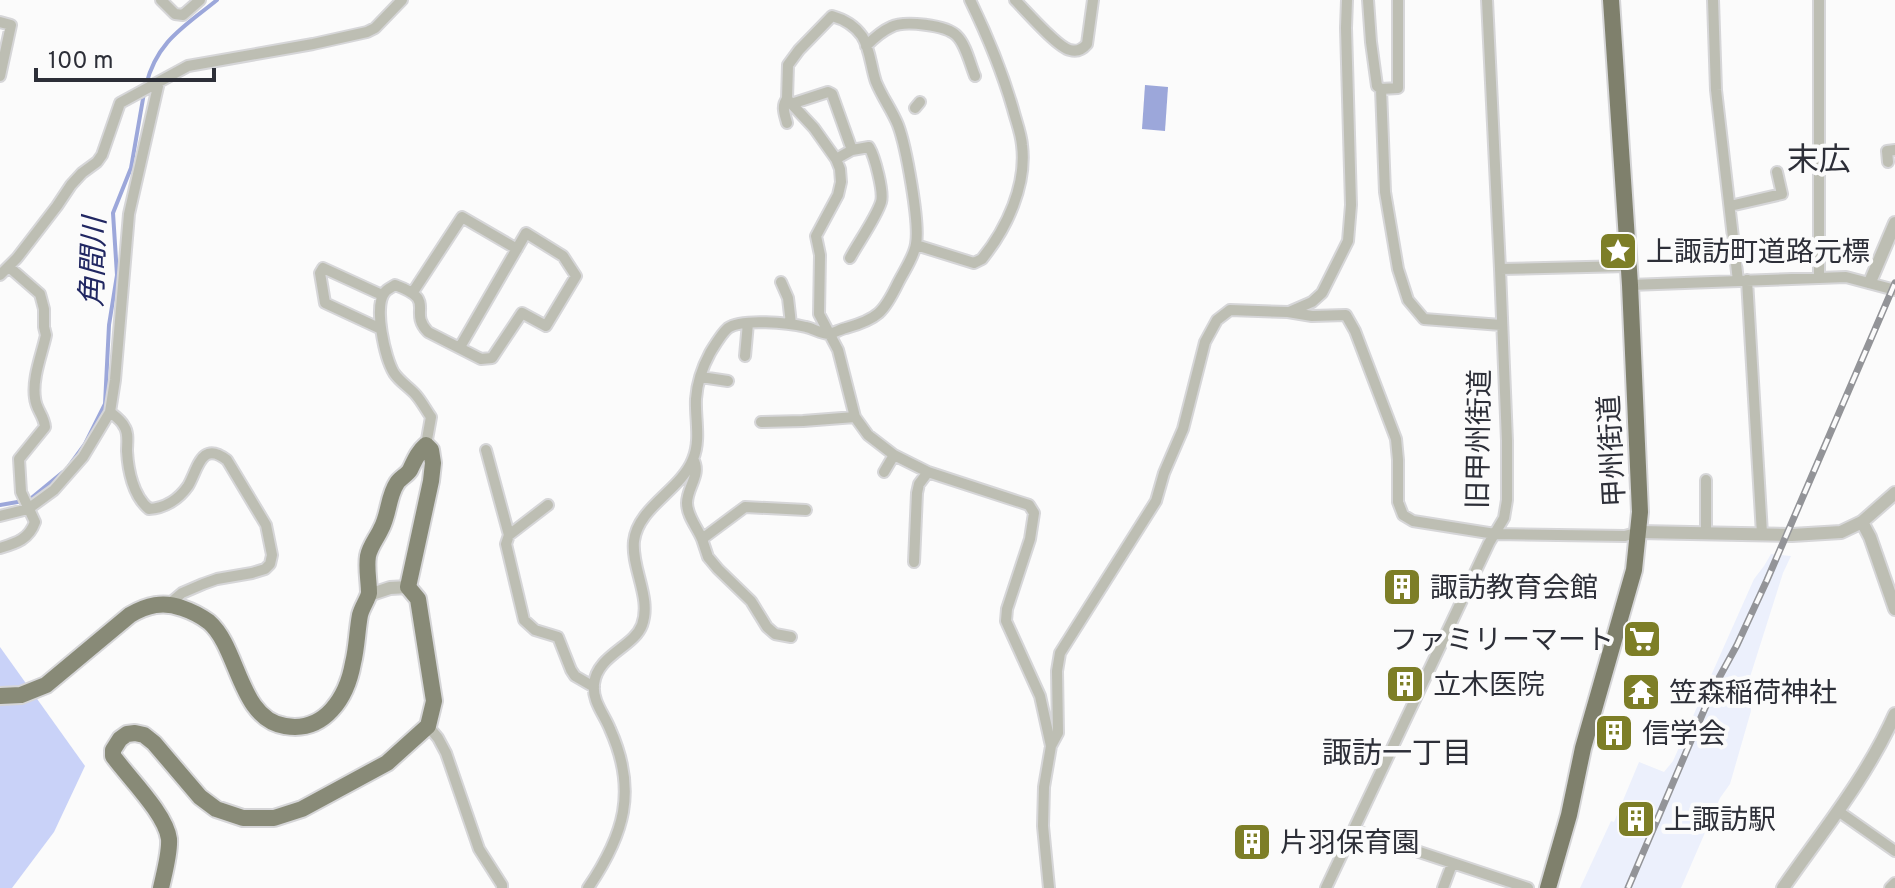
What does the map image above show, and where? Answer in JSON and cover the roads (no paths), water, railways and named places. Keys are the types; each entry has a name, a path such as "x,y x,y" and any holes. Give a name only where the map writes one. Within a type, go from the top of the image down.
{"highway":[{"name":"甲州街道","path":"1548,888 1569,815 1583,748 1634,570 1639,532 1630,285 1611,0"}],"main road":[{"path":"0,696 21,695 46,685 130,615 141,609 169,604 190,611 214,628 253,705 269,721 286,726 307,726 323,718 344,693 353,665 360,614 369,595 368,554 383,527 398,481 409,472 413,460 426,445 431,450 431,481 408,587 418,599 430,668 434,701 428,726 387,763 302,809 274,818 243,818 216,809 200,797 154,743 144,735 127,734 120,739 113,756 158,813 169,838 161,888"}],"street":[{"path":"161,0 175,14 183,15 200,0"},
{"path":"0,548 25,539 35,522 21,493 19,459 45,427 34,393 46,335 44,309 40,294 5,271 71,185 102,155 120,103 188,66 367,32 375,28 402,0"},
{"path":"916,245 974,263 982,259 1012,209 1020,181 1022,147 1019,132 1005,83 970,0"},
{"path":"1015,0 1062,47 1073,51 1083,49 1087,44 1093,0"},
{"path":"1288,312 1312,302 1322,293 1348,241 1351,205 1347,0"},
{"path":"1368,0 1377,86 1381,89 1385,192 1398,269 1408,300 1424,319 1501,325"},
{"path":"1381,89 1398,88 1398,0"},
{"name":"旧甲州街道","path":"1326,888 1504,518 1507,441 1487,0"},
{"path":"1713,0 1716,90 1743,281 1762,534"},
{"path":"1819,0 1819,277"},
{"path":"874,318 888,303 916,245 916,213 898,125 878,85 864,39 855,28 832,16 788,65 789,102 814,128 836,159 841,182 838,195 816,236 820,255 819,314 838,350 855,417 868,435 894,455 928,472 1029,505 1034,513 1030,539 1007,609 1006,621 1040,696 1051,746"},
{"path":"0,22 11,25 0,76"},
{"path":"866,46 892,25 948,29 961,41 975,76"},
{"path":"0,516 28,509 61,483 83,457 110,412 129,214 156,83"},
{"path":"787,123 784,102 828,92 832,94 852,150"},
{"path":"836,159 852,150 869,147 882,200 850,258"},
{"path":"1888,162 1887,151 1895,150"},
{"path":"1730,206 1782,194 1777,172"},
{"path":"413,292 462,217 517,249"},
{"path":"1870,282 1895,223"},
{"path":"426,445 431,417 417,396 399,381 392,370 381,329 382,295 395,285 413,292 421,305 422,326 428,332 481,359 492,358 522,313 546,326 576,276 563,256 526,233 460,347"},
{"path":"1500,269 1628,266"},
{"path":"381,329 325,303 320,273 323,268 382,295"},
{"path":"1630,285 1846,277 1895,290"},
{"path":"1775,279 1775,293"},
{"path":"781,282 788,298 791,324"},
{"path":"1049,888 1043,826 1044,787 1051,746 1058,733 1057,671 1060,653 1156,501 1183,429 1205,342 1217,320 1230,310 1312,316 1346,315 1396,439 1398,502 1403,515 1413,521 1495,534 1625,536 1639,532 1706,532 1792,535 1841,532 1862,522 1895,493"},
{"path":"588,888 613,848 625,801 623,773 612,731 595,699 596,674 642,626 643,593 634,540 651,508 672,490 693,459 697,437 696,397 709,356 729,327 748,323 791,324 829,334 874,318 890,317"},
{"path":"745,356 748,323"},
{"path":"701,377 728,381"},
{"path":"110,412 125,427 129,468 135,490 149,509 175,499 188,485 204,456 213,452 227,460 266,525 272,555 265,569 203,584 182,593 169,604"},
{"path":"761,422 855,417"},
{"path":"486,450 509,535 506,544 524,620 535,630 558,637 575,676 594,687"},
{"path":"884,472 894,455"},
{"path":"693,459 697,471 688,493 687,505 708,557 751,601 767,627 775,634 791,637"},
{"path":"914,562 917,493 919,484 928,472"},
{"path":"1706,480 1706,532"},
{"path":"509,535 548,505"},
{"path":"702,539 745,507 806,510"},
{"path":"1862,522 1894,603"},
{"path":"369,595 390,588 408,587"},
{"path":"1783,888 1838,811 1884,738 1895,714"},
{"path":"428,726 446,753 479,849 502,888"},
{"path":"1838,811 1893,845"},
{"path":"1353,830 1528,888"},
{"path":"1443,888 1452,864"},
{"path":"1890,888 1895,883"}],"waterway":[{"name":"角間川","path":"146,85 157,57 173,36 217,0"},
{"name":"角間川","path":"69,466 85,444 105,404 109,325 117,275 113,213 131,168 144,93"},
{"name":"角間川","path":"0,505 29,500 63,472"}],"railway":[{"path":"1628,888 1714,687 1767,580 1895,283"}],"place":[{"name":"上諏訪町道路元標","path":"1618,251"},
{"name":"諏訪教育会館","path":"1402,587"},
{"name":"ファミリーマート","path":"1642,639"},
{"name":"立木医院","path":"1405,684"},
{"name":"笠森稲荷神社","path":"1641,692"},
{"name":"信学会","path":"1614,733"},
{"name":"上諏訪駅","path":"1636,819"},
{"name":"片羽保育園","path":"1252,842"}],"district":[{"name":"末広","path":"1819,159"},
{"name":"諏訪一丁目","path":"1397,753"}]}
